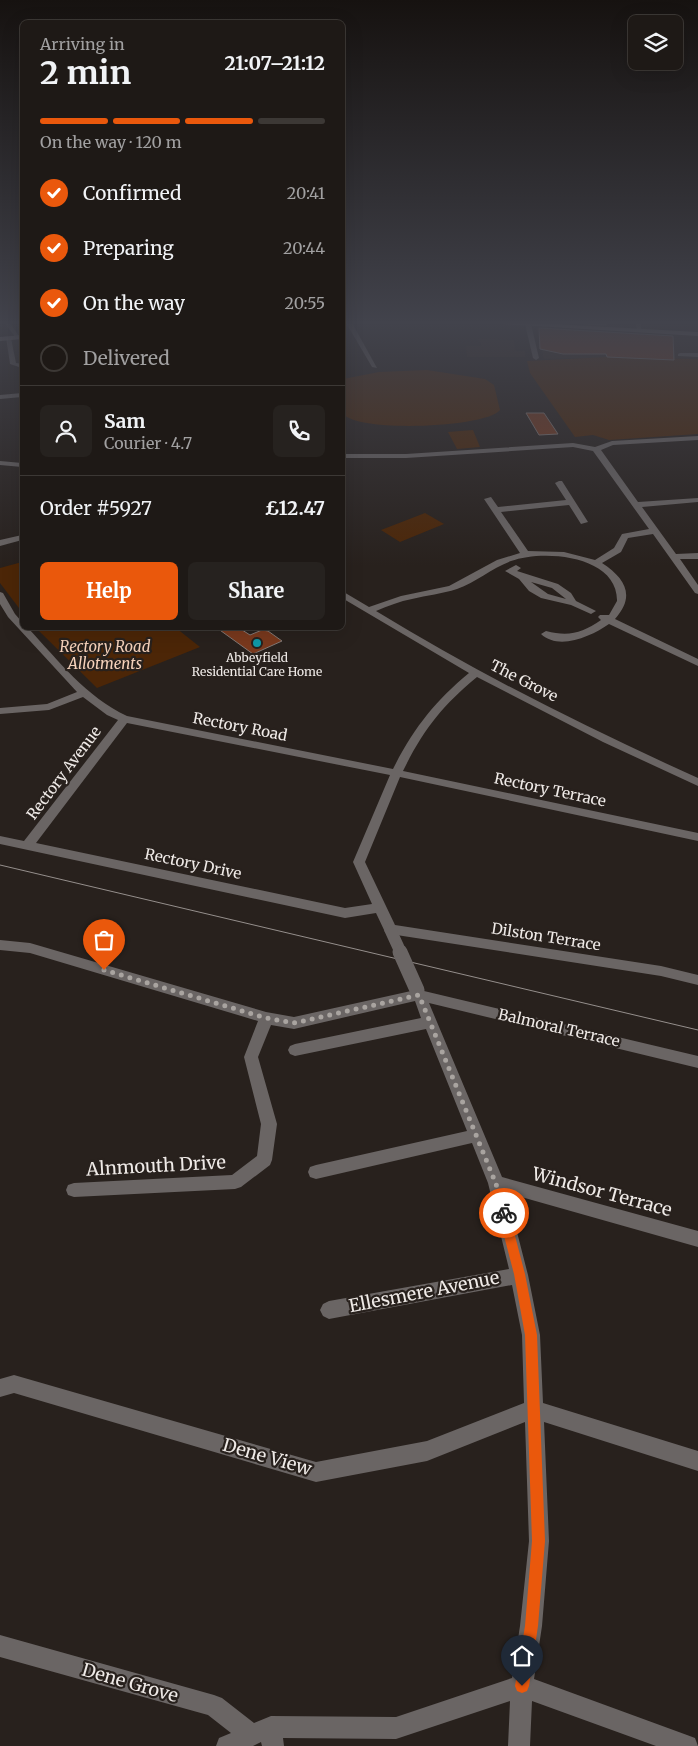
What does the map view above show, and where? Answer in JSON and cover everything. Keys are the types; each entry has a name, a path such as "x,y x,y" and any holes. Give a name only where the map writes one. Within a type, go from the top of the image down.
{"street":[{"path":"345,456 406,456 573,445 596,449 612,443 698,438"},
{"path":"596,449 698,591"},
{"path":"0,463 20,465"},
{"path":"559,483 584,522"},
{"path":"488,499 524,554"},
{"path":"635,505 698,500"},
{"path":"495,510 572,502"},
{"path":"596,563 618,550 624,536 654,531"},
{"path":"0,543 20,538"},
{"path":"510,567 524,554 545,553 570,556 596,563 619,583 623,593 622,604 605,618 569,638 558,640 546,634"},
{"path":"675,558 698,556"},
{"path":"369,610 407,597 457,586 485,572 495,564 510,567 522,577 528,586 539,594 573,603 591,611"},
{"name":"Rectory Road","path":"0,595 11,615 20,624"},
{"name":"The Grove","path":"345,596 476,673 652,762 698,782"},
{"path":"605,618 698,663"},
{"name":"Rectory Road","path":"26,630 85,692 112,713 124,719 397,773"},
{"path":"476,673 441,703 415,739 397,773 359,862 418,993 496,1184 519,1274 531,1335 538,1545 531,1626 522,1686 519,1746"},
{"path":"0,711 49,707 85,692"},
{"name":"Rectory Avenue","path":"27,846 124,719"},
{"name":"Rectory Terrace","path":"397,773 698,837"},
{"name":"Rectory Drive","path":"0,840 346,912 380,908"},
{"name":"Dilston Terrace","path":"390,929 661,971 698,980"},
{"path":"0,945 30,948 266,1018 294,1023 418,993"},
{"name":"Balmoral Terrace","path":"418,993 698,1062"},
{"name":"Alnmouth Drive","path":"74,1190 235,1182 264,1160 269,1124 251,1057 266,1018"},
{"path":"295,1050 430,1022"},
{"path":"316,1172 475,1136"},
{"name":"Windsor Terrace","path":"496,1184 698,1239"},
{"name":"Ellesmere Avenue","path":"329,1310 519,1274"},
{"name":"Dene View","path":"0,1388 14,1384 316,1472 427,1451 533,1408"},
{"path":"533,1408 698,1461"},
{"name":"Dene Grove","path":"0,1646 214,1706 265,1736"},
{"path":"227,1746 265,1736 396,1728 522,1686 686,1746"}],"green space":[{"path":"345,402 498,402 500,410 490,416 471,421 420,426 393,426 352,419 345,414"},
{"path":"551,402 698,402 698,434 609,440 593,435 575,437"},
{"path":"473,430 480,447 457,449 448,432"},
{"path":"425,513 444,524 400,542 381,530"},
{"path":"20,563 20,609 0,583 0,568"},
{"name":"Rectory Road Allotments","path":"38,630 179,630 200,647 97,688"}],"building":[{"path":"526,413 544,413 558,434 539,435"},
{"path":"220,630 242,630 250,635 262,630 268,631 282,641 253,654"}],"tram line":[{"path":"0,865 698,1030"}],"way so far":[{"path":"104,970 266,1018 294,1023 419,995 496,1184 504,1213"}],"place":[{"name":"Abbeyfield Residential Care Home","path":"257,643"}],"route":[{"path":"504,1213 531,1335 539,1541 531,1626 522,1686"}]}
